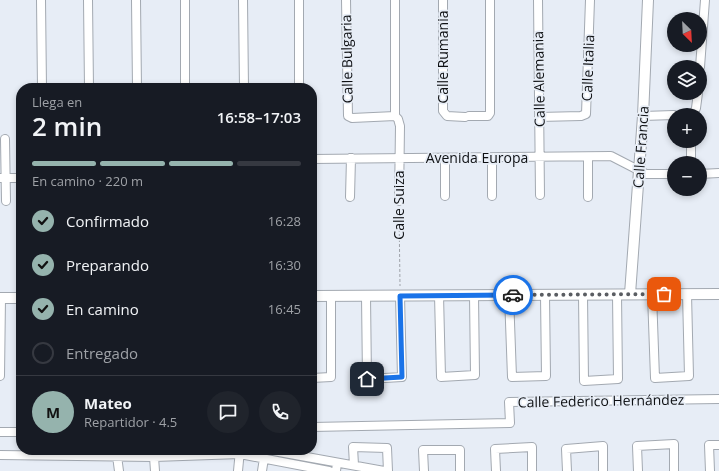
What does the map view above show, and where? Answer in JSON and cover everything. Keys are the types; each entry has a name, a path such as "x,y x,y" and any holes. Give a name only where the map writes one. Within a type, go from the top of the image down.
{"street":[{"path":"41,0 42,83"},
{"path":"88,0 89,83"},
{"path":"136,0 137,83"},
{"path":"185,0 185,83"},
{"path":"243,0 244,83"},
{"path":"299,0 299,83"},
{"name":"Calle Bulgaria","path":"346,0 349,117 395,116"},
{"name":"Calle Suiza","path":"395,0 395,116 398,119 400,126 399,201"},
{"name":"Calle Rumania","path":"443,0 443,111 445,114 450,116 489,115 490,0"},
{"name":"Calle Alemania","path":"538,0 540,195"},
{"name":"Calle Italia","path":"539,117 581,116 586,114 590,0"},
{"name":"Calle Francia","path":"630,294 643,116 648,0"},
{"path":"701,60 705,0"},
{"path":"643,116 667,115"},
{"path":"5,139 3,178 6,200"},
{"name":"Avenida Europa","path":"317,159 540,158 613,156 649,174 667,174"},
{"path":"588,157 588,197"},
{"path":"350,196 351,158"},
{"path":"445,158 445,196"},
{"path":"492,158 492,196"},
{"path":"707,174 719,173"},
{"path":"3,178 16,178"},
{"path":"583,295 584,381 618,379 617,294"},
{"path":"652,294 655,378 689,376 687,294"},
{"path":"317,296 719,294"},
{"path":"439,296 441,377 475,375 474,295"},
{"path":"509,295 512,377 546,376 545,295"},
{"path":"317,378 331,377 331,296"},
{"path":"366,296 367,379 402,377 400,296"},
{"path":"0,376 1,298 16,298"},
{"name":"Calle Federico Hernández","path":"317,427 510,423 509,402 719,399"},
{"path":"0,432 16,432"},
{"path":"638,471 637,446 674,444 674,471"},
{"path":"710,471 709,445 719,445"},
{"path":"567,471 566,448 603,446 603,471"},
{"path":"354,466 353,447 387,448 388,471"},
{"path":"496,471 495,449 532,447 532,471"},
{"path":"424,471 423,450 460,450 460,471"},
{"path":"0,455 154,457 187,455"},
{"path":"237,455 238,471"},
{"path":"250,455 299,468 330,471"},
{"path":"288,455 336,467 354,466 384,471"},
{"path":"117,456 119,471"},
{"path":"154,457 155,471"},
{"path":"262,471 264,458"}],"path":[{"name":"Calle Suiza","path":"399,201 400,296"}],"way so far":[{"path":"513,295 664,294"}],"route":[{"path":"367,379 402,377 400,296 513,295"}]}
